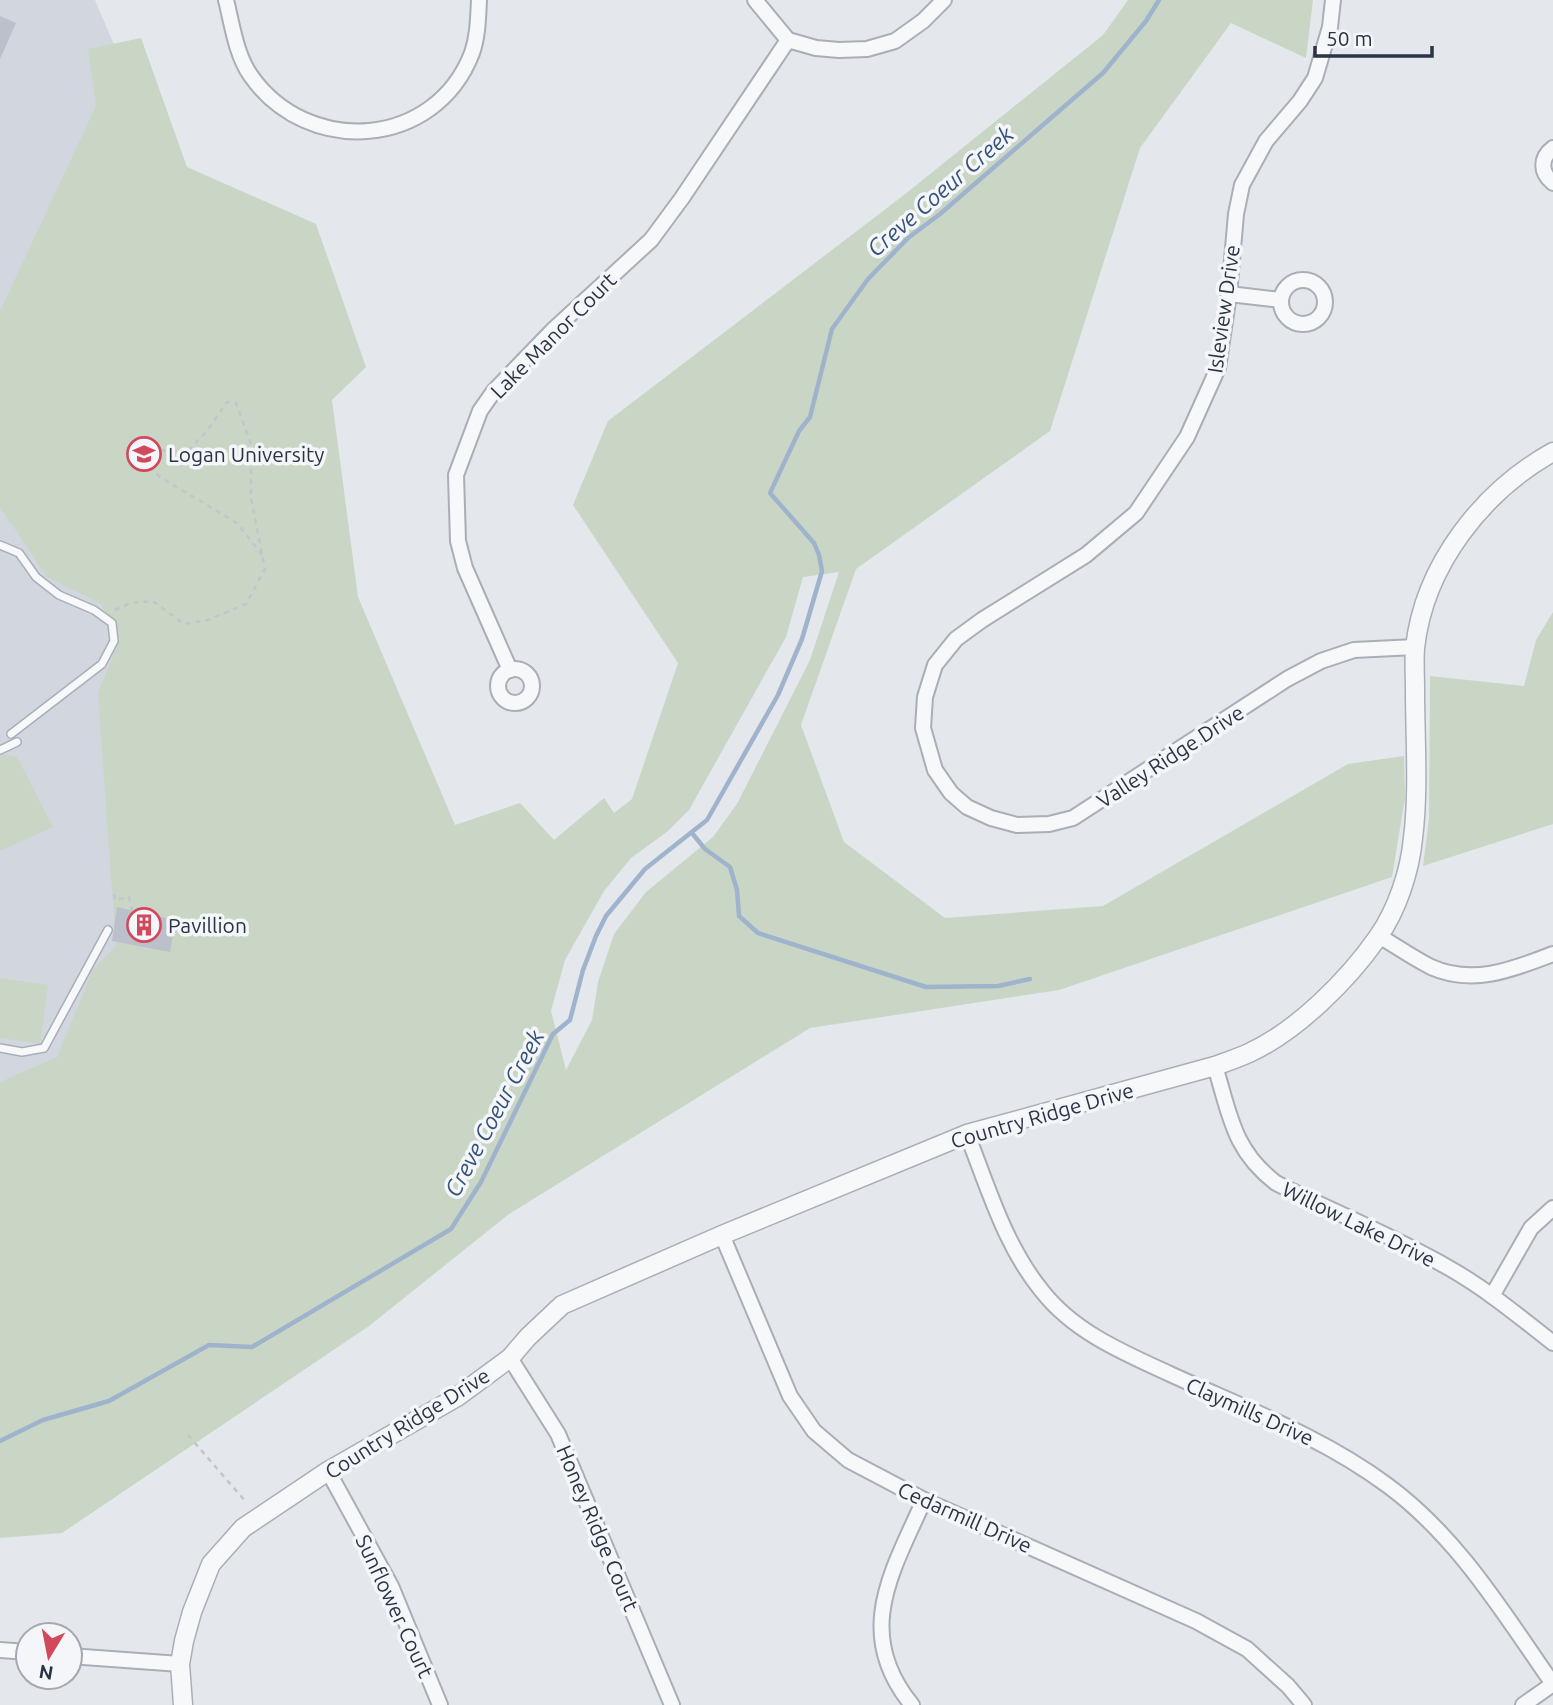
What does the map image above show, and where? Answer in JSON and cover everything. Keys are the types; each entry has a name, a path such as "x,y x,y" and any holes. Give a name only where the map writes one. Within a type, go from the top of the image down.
{"street":[{"path":"226,0 239,50 249,74 262,90 278,106 302,119 326,128 353,133 382,129 407,121 432,108 448,93 472,52 477,33 479,0"},
{"path":"755,0 789,40 816,48 867,49 895,41 923,21 944,0"},
{"name":"Isleview Drive","path":"935,770 923,728 925,696 935,665 956,639 1086,555 1136,513 1187,437 1218,368 1229,294 1236,214 1242,185 1266,141 1315,78 1330,27 1332,0"},
{"name":"Lake Manor Court","path":"510,670 465,568 458,541 456,475 480,411 494,390 552,331 651,240 789,40"},
{"path":"1553,148 1546,154 1542,167 1553,183"},
{"path":"1229,294 1281,300"},
{"name":"Country Ridge Drive","path":"183,1705 180,1664 192,1612 211,1564 243,1528 328,1471 457,1397 510,1359 528,1337 562,1305 722,1235 967,1134 1215,1066 1250,1053 1322,1001 1379,936 1394,906 1408,866 1416,805 1415,647 1424,610 1438,572 1458,536 1493,495 1553,452"},
{"name":"Valley Ridge Drive","path":"935,770 951,793 967,807 991,818 1017,825 1049,824 1073,818 1287,679 1321,661 1354,650 1415,647"},
{"path":"1379,936 1432,967 1458,974 1486,975 1511,971 1553,954"},
{"name":"Willow Lake Drive","path":"1215,1066 1242,1150 1262,1173 1306,1199 1404,1244 1450,1269 1492,1296 1553,1343"},
{"name":"Claymills Drive","path":"967,1134 1005,1231 1042,1292 1066,1316 1097,1338 1134,1357 1302,1433 1342,1454 1389,1486 1454,1547 1553,1684"},
{"path":"1492,1296 1531,1228 1553,1208"},
{"name":"Cedarmill Drive","path":"722,1235 790,1396 814,1431 848,1460 924,1500 1196,1621 1247,1649 1288,1686 1304,1705"},
{"name":"Honey Ridge Court","path":"510,1359 558,1434 672,1705"},
{"name":"Sunflower Court","path":"328,1471 391,1587 440,1705"},
{"path":"912,1705 886,1659 881,1638 882,1603 924,1500"},
{"path":"84,1657 180,1664"},
{"path":"1523,1705 1553,1684"}],"lane":[{"path":"0,545 19,552 36,577 58,595 112,623 114,641 102,664 11,734"},
{"path":"0,750 17,742"},
{"path":"0,1048 22,1052 44,1048 108,930"}],"path":[{"path":"103,616 130,603 153,601 184,624 208,620 246,604 265,569 251,498 251,444 236,403 228,402 207,431 185,454 170,454 158,448 141,458 160,477 237,523 262,555"},
{"path":"114,894 115,900 129,897 132,910"},
{"path":"188,1435 246,1503"}],"shaded area":[{"name":"Logan University","path":"0,0 95,0 510,974 0,1184"}],"green space":[{"path":"1128,0 1313,0 1306,58 1231,23 1140,148 1050,431 856,569 801,725 844,842 945,918 1103,906 1348,764 1404,756 1405,798 1392,877 1059,990 810,1028 509,1214 369,1326 62,1533 0,1538 0,1082 57,1057 93,969 116,946 98,693 120,639 101,604 47,577 0,507 0,311 96,106 88,49 141,38 187,167 316,224 366,367 332,400 358,597 455,825 520,803 554,840 604,798 614,813 632,799 678,663 573,505 608,421 904,195 1103,35","holes":["839,572 810,660 737,804 713,837 646,892 614,934 598,982 592,1020 566,1070 551,1011 565,960 604,891 631,858 668,831 689,810 786,637 803,577"]},
{"path":"1553,612 1553,824 1423,866 1429,819 1430,676 1524,686 1536,640"},
{"path":"0,754 17,757 53,827 0,851"},
{"path":"0,978 48,985 40,1044 0,1038"}],"building":[{"path":"0,16 16,23 0,59"},
{"name":"Pavillion","path":"117,907 175,920 170,952 112,941"}],"waterway":[{"name":"Creve Coeur Creek","path":"0,1441 43,1420 109,1401 209,1345 252,1347 451,1229 481,1182 553,1034 570,1020 583,970 606,916 645,869 707,820 778,695 802,639 822,571 819,555 814,543 770,493 799,431 810,417 832,329 868,279 908,238 940,214 1103,73 1146,21 1159,0"},
{"path":"692,833 705,849 730,867 737,890 739,916 758,933 926,987 998,986 1030,979"}],"place":[{"name":"Logan University","path":"144,454"},
{"name":"Pavillion","path":"144,925"}]}
